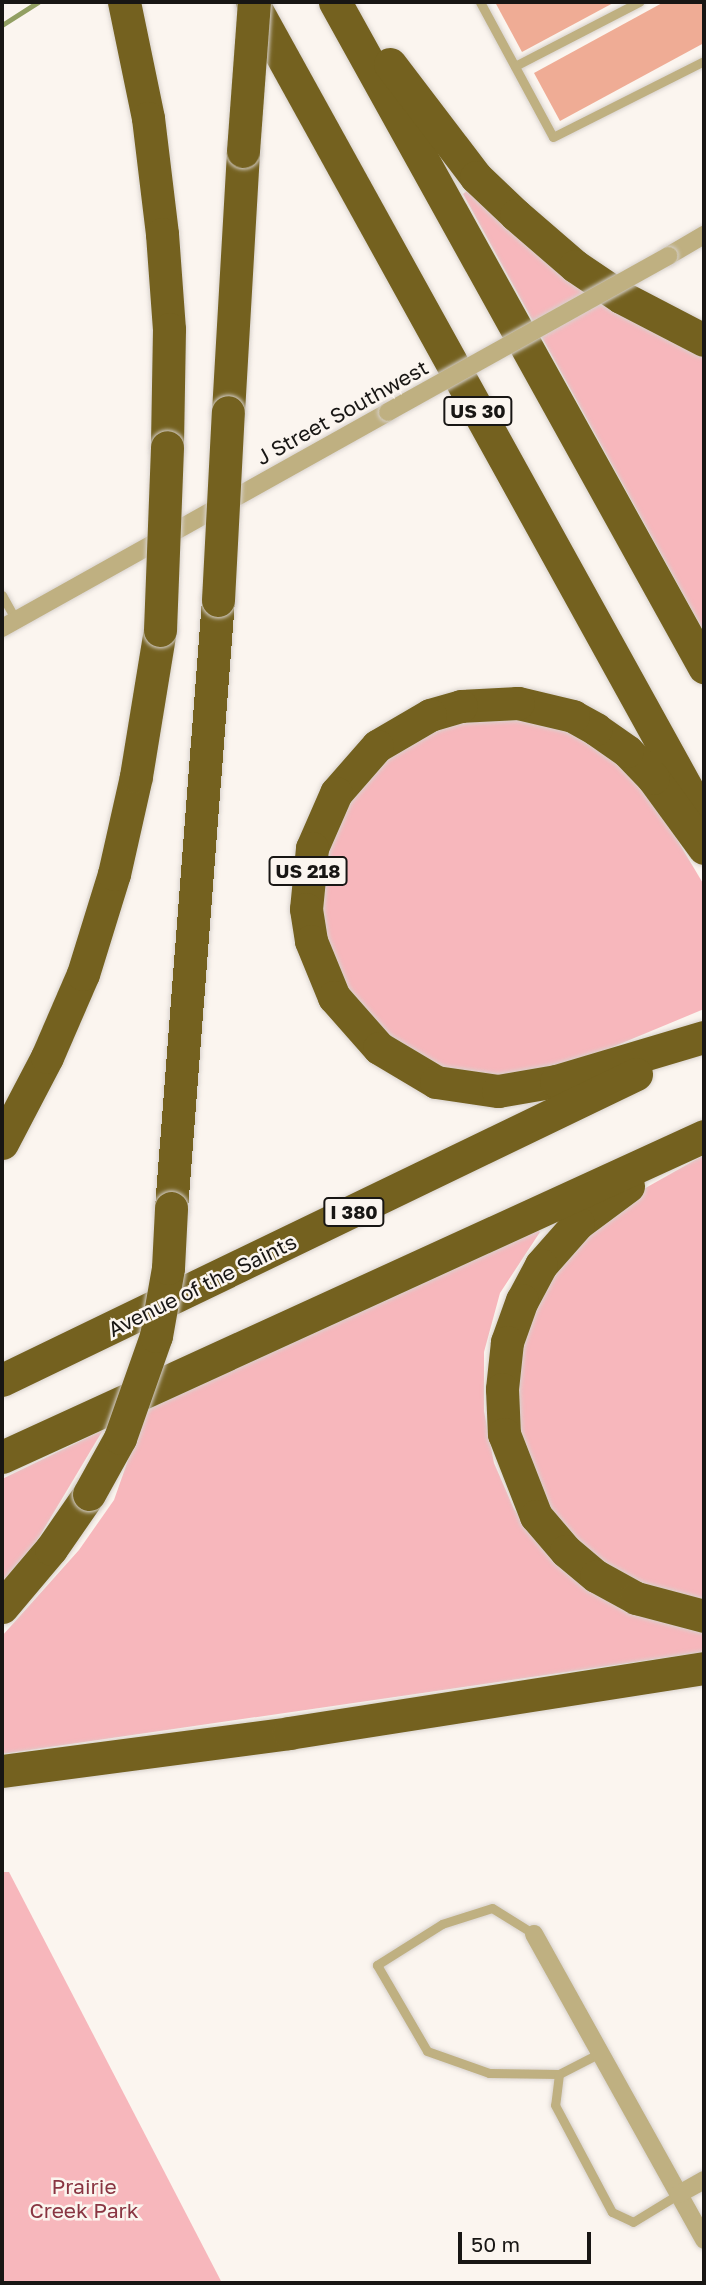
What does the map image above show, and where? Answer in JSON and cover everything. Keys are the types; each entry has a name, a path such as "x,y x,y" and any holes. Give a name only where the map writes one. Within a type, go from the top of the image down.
{"highway":[{"path":"2,1143 47,1057 83,974 122,837 160,630 169,329 162,234 148,118 124,2"},
{"path":"2,1607 51,1549 89,1494 120,1438 156,1336 168,1268 218,600 253,2"},
{"name":"US 30","path":"253,2 704,820"},
{"path":"335,2 704,667"},
{"path":"351,2 398,77 476,177 575,266 621,297 704,340"},
{"name":"US 218","path":"704,848 653,778 626,751 596,729 538,706 486,702 430,715 377,746 336,793 312,848 306,909 311,941 334,997 379,1048 436,1082 498,1091 556,1081 704,1039"},
{"name":"Avenue of the Saints","path":"2,1380 704,1039"},
{"path":"2,1457 704,1136"},
{"path":"704,1143 622,1189 578,1223 541,1265 522,1300 507,1342 502,1389 504,1434 518,1478 536,1516 566,1551 596,1576 636,1598 704,1616"},
{"path":"2,1771 289,1733 704,1668"}],"street":[{"name":"J Street Southwest","path":"9,624 704,236"},
{"path":"534,1934 704,2240"},
{"path":"679,2194 704,2180"}],"lane":[{"path":"480,2 553,137 704,61"},
{"path":"515,66 639,2"},
{"path":"2,595 9,624"},
{"path":"534,1934 492,1908 442,1924 377,1965 427,2051 489,2073 559,2074 600,2053"},
{"path":"559,2074 555,2105 612,2212 633,2222 679,2194"}],"green space":[{"path":"469,189 704,353 704,632 463,194"},
{"path":"524,718 568,728 629,771 663,816 704,885 704,1009 555,1071 476,1078 423,1061 347,1002 319,930 326,836 357,779 440,722"},
{"path":"704,1155 704,1605 607,1571 556,1524 518,1443 512,1350 527,1306 610,1208"},
{"path":"533,1226 540,1232 500,1293 484,1352 484,1411 494,1463 514,1509 541,1547 704,1629 704,1652 2,1754 2,1636 79,1550 114,1500 146,1409"},
{"path":"103,1430 23,1564 2,1584 2,1479"},
{"name":"Prairie Creek Park","path":"2,1872 9,1872 222,2283 2,2283"}],"building":[{"path":"495,2 615,2 522,52"},
{"path":"664,2 704,2 704,43 560,121 534,73"}],"waterway":[{"path":"2,25 38,2"}]}
